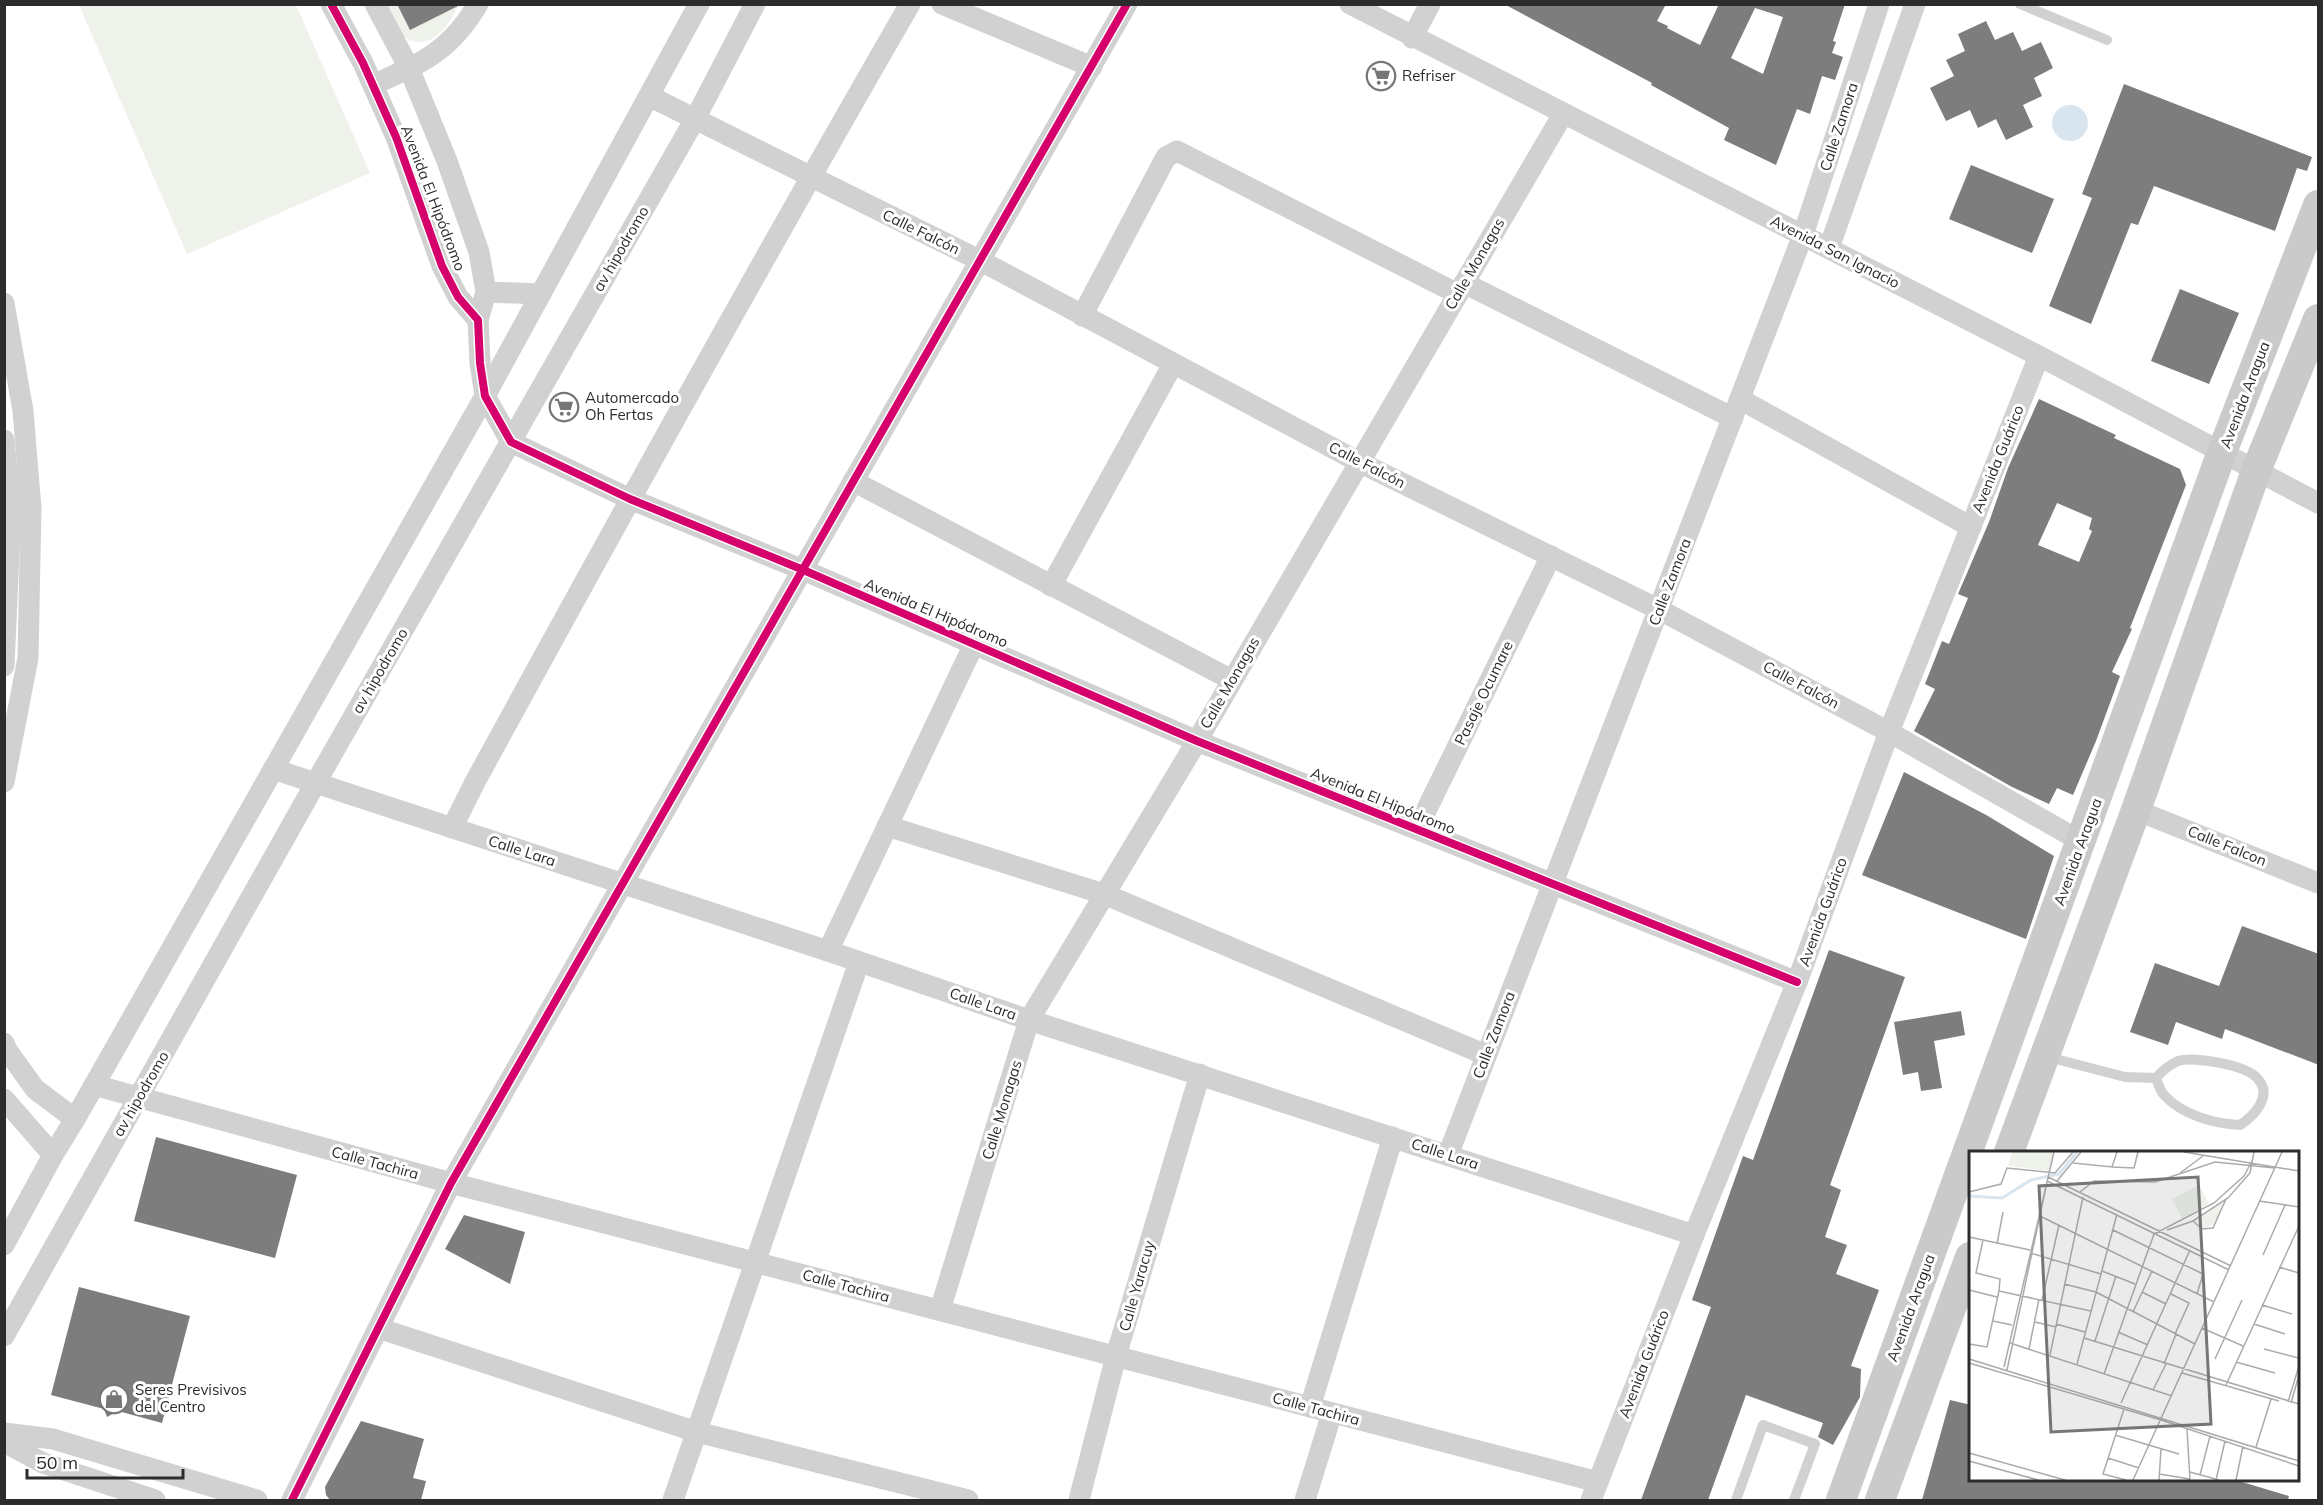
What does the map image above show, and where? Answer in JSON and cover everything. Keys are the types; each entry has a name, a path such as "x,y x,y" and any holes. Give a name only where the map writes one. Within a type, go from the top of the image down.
{"street":[{"name":"Avenida El Hipódromo","path":"331,4 373,85 396,137 442,266 458,297 478,320"},
{"path":"375,4 409,68 447,161 479,252 486,292 478,320 480,363 485,396 511,442"},
{"path":"373,85 444,48 457,35 478,4"},
{"path":"4,1245 485,396 699,4"},
{"name":"av hipodromo","path":"4,1336 315,784 695,119 755,4"},
{"path":"453,828 475,782 630,499 810,177 910,4"},
{"path":"942,4 1092,67"},
{"path":"292,1500 451,1183 1127,4"},
{"name":"Avenida San Ignacio","path":"1350,4 1412,38 2039,356 2319,503"},
{"path":"1412,38 1430,4"},
{"name":"Calle Zamora","path":"1448,1155 1803,235 1879,4"},
{"name":"Calle Zamora","path":"1829,249 1915,4"},
{"name":"Calle Falcón","path":"649,96 981,261 1359,462 1660,610 1889,732 2082,842"},
{"name":"Calle Monagas","path":"940,1310 1029,1020 1233,680 1563,114"},
{"path":"1082,316 1166,157 1177,151 1461,288 1737,408 1971,527"},
{"name":"Avenida Aragua","path":"1841,1500 2222,452 2319,205"},
{"path":"486,292 541,294"},
{"path":"4,303 23,411 21,509 28,658 4,782"},
{"path":"2009,1151 2136,810 2256,471 2319,319"},
{"name":"Avenida Guárico","path":"1594,1491 1694,1235 1797,982 1889,732 2039,356"},
{"path":"1051,586 1173,364"},
{"path":"4,440 21,509 4,666"},
{"name":"Avenida El Hipódromo","path":"511,442 630,499 801,569 1197,741 1797,982"},
{"path":"853,481 1233,680"},
{"name":"Pasaje Ocumare","path":"1417,829 1551,556"},
{"path":"828,951 974,644"},
{"name":"Calle Lara","path":"273,769 828,951 1029,1020 1694,1235"},
{"name":"Calle Falcon","path":"2136,810 2319,883"},
{"path":"887,826 1104,894 1486,1055"},
{"path":"673,1500 859,962"},
{"path":"4,1043 35,1089 75,1119"},
{"name":"Calle Yaracuy","path":"1079,1500 1116,1356 1200,1074"},
{"name":"Calle Tachira","path":"94,1085 451,1183 1310,1407 1594,1491"},
{"path":"4,1099 53,1155"},
{"path":"1310,1407 1393,1137"},
{"path":"1880,1500 1969,1262"},
{"path":"378,1328 697,1432 968,1500"},
{"path":"1305,1500 1332,1413"},
{"path":"4,1433 53,1438 257,1500"},
{"path":"4,1442 43,1462 155,1500"}],"lane":[{"path":"2020,4 2107,40"},
{"path":"2044,1056 2125,1077 2156,1078 2165,1068 2180,1061 2212,1060 2241,1069 2258,1078 2263,1090 2262,1101 2256,1113 2240,1125 2223,1124 2175,1104 2163,1095 2156,1078"},
{"path":"1736,1500 1763,1425 1815,1444 1794,1500"}],"shaded area":[{"path":"79,5 296,5 370,173 187,254"},
{"path":"386,5 459,5 443,30 425,42 417,42 403,37"},
{"path":"2070,105 2083,110 2088,123 2083,136 2070,141 2057,136 2052,123 2057,110"}],"building":[{"path":"397,4 462,4 410,30"},
{"path":"1504,4 1666,4 1657,21 1700,45 1719,4 1845,4 1833,41 1836,42 1832,53 1843,57 1835,80 1822,76 1810,114 1797,109 1776,165 1724,140 1729,128 1651,85 1652,83","holes":["1755,8 1783,17 1763,74 1731,58"]},
{"path":"1986,21 1995,40 2013,32 2022,51 2041,42 2053,68 2034,78 2042,96 2023,105 2033,127 2006,140 1996,119 1978,128 1970,110 1946,121 1930,88 1954,76 1946,60 1965,51 1958,34"},
{"path":"2124,84 2312,157 2307,171 2297,168 2275,231 2154,186 2138,225 2131,223 2091,324 2049,306 2092,198 2082,194"},
{"path":"1971,165 2054,199 2032,253 1949,219"},
{"path":"2180,289 2239,313 2209,384 2151,361"},
{"path":"2039,399 2116,435 2114,438 2180,469 2186,485 2130,628 2132,629 2112,672 2120,676 2073,795 2057,788 2049,804 2012,787 1914,731 1935,689 1925,684 1942,641 1949,644 1968,598 1958,594 1989,522 2008,468","holes":["2057,503 2092,518 2089,529 2092,531 2079,562 2038,545"]},
{"path":"1904,772 1988,816 2054,856 2026,939 1862,875"},
{"path":"2242,926 2319,954 2319,1065 2225,1029 2222,1039 2176,1022 2168,1045 2130,1032 2155,963 2219,986"},
{"path":"1829,950 1905,977 1830,1185 1841,1190 1825,1237 1847,1245 1836,1274 1879,1290 1851,1366 1861,1369 1860,1397 1833,1445 1818,1437 1823,1423 1746,1395 1708,1500 1641,1500 1711,1307 1692,1300 1743,1156 1753,1160"},
{"path":"1961,1011 1965,1035 1934,1041 1942,1088 1921,1091 1918,1072 1903,1075 1894,1022"},
{"path":"156,1137 297,1175 275,1258 134,1221"},
{"path":"464,1215 525,1232 510,1284 445,1249"},
{"path":"79,1287 190,1316 162,1423 118,1411 107,1417 104,1409 51,1395"},
{"path":"1950,1400 1969,1405 1969,1481 2239,1481 2289,1496 2288,1500 1922,1500"},
{"path":"361,1421 424,1439 413,1478 426,1481 421,1500 330,1500 326,1495 325,1487"}],"cycle path":[{"path":"331,4 363,63 396,137 442,266 458,297 478,320 480,363 485,396 511,442 630,499 801,569 1197,741 1797,982"},
{"path":"292,1500 451,1183 1127,4"}],"place":[{"name":"Refriser","path":"1381,76"},
{"name":"Automercado Oh Fertas","path":"564,407"},
{"name":"Seres Previsivos del Centro","path":"114,1399"}]}
